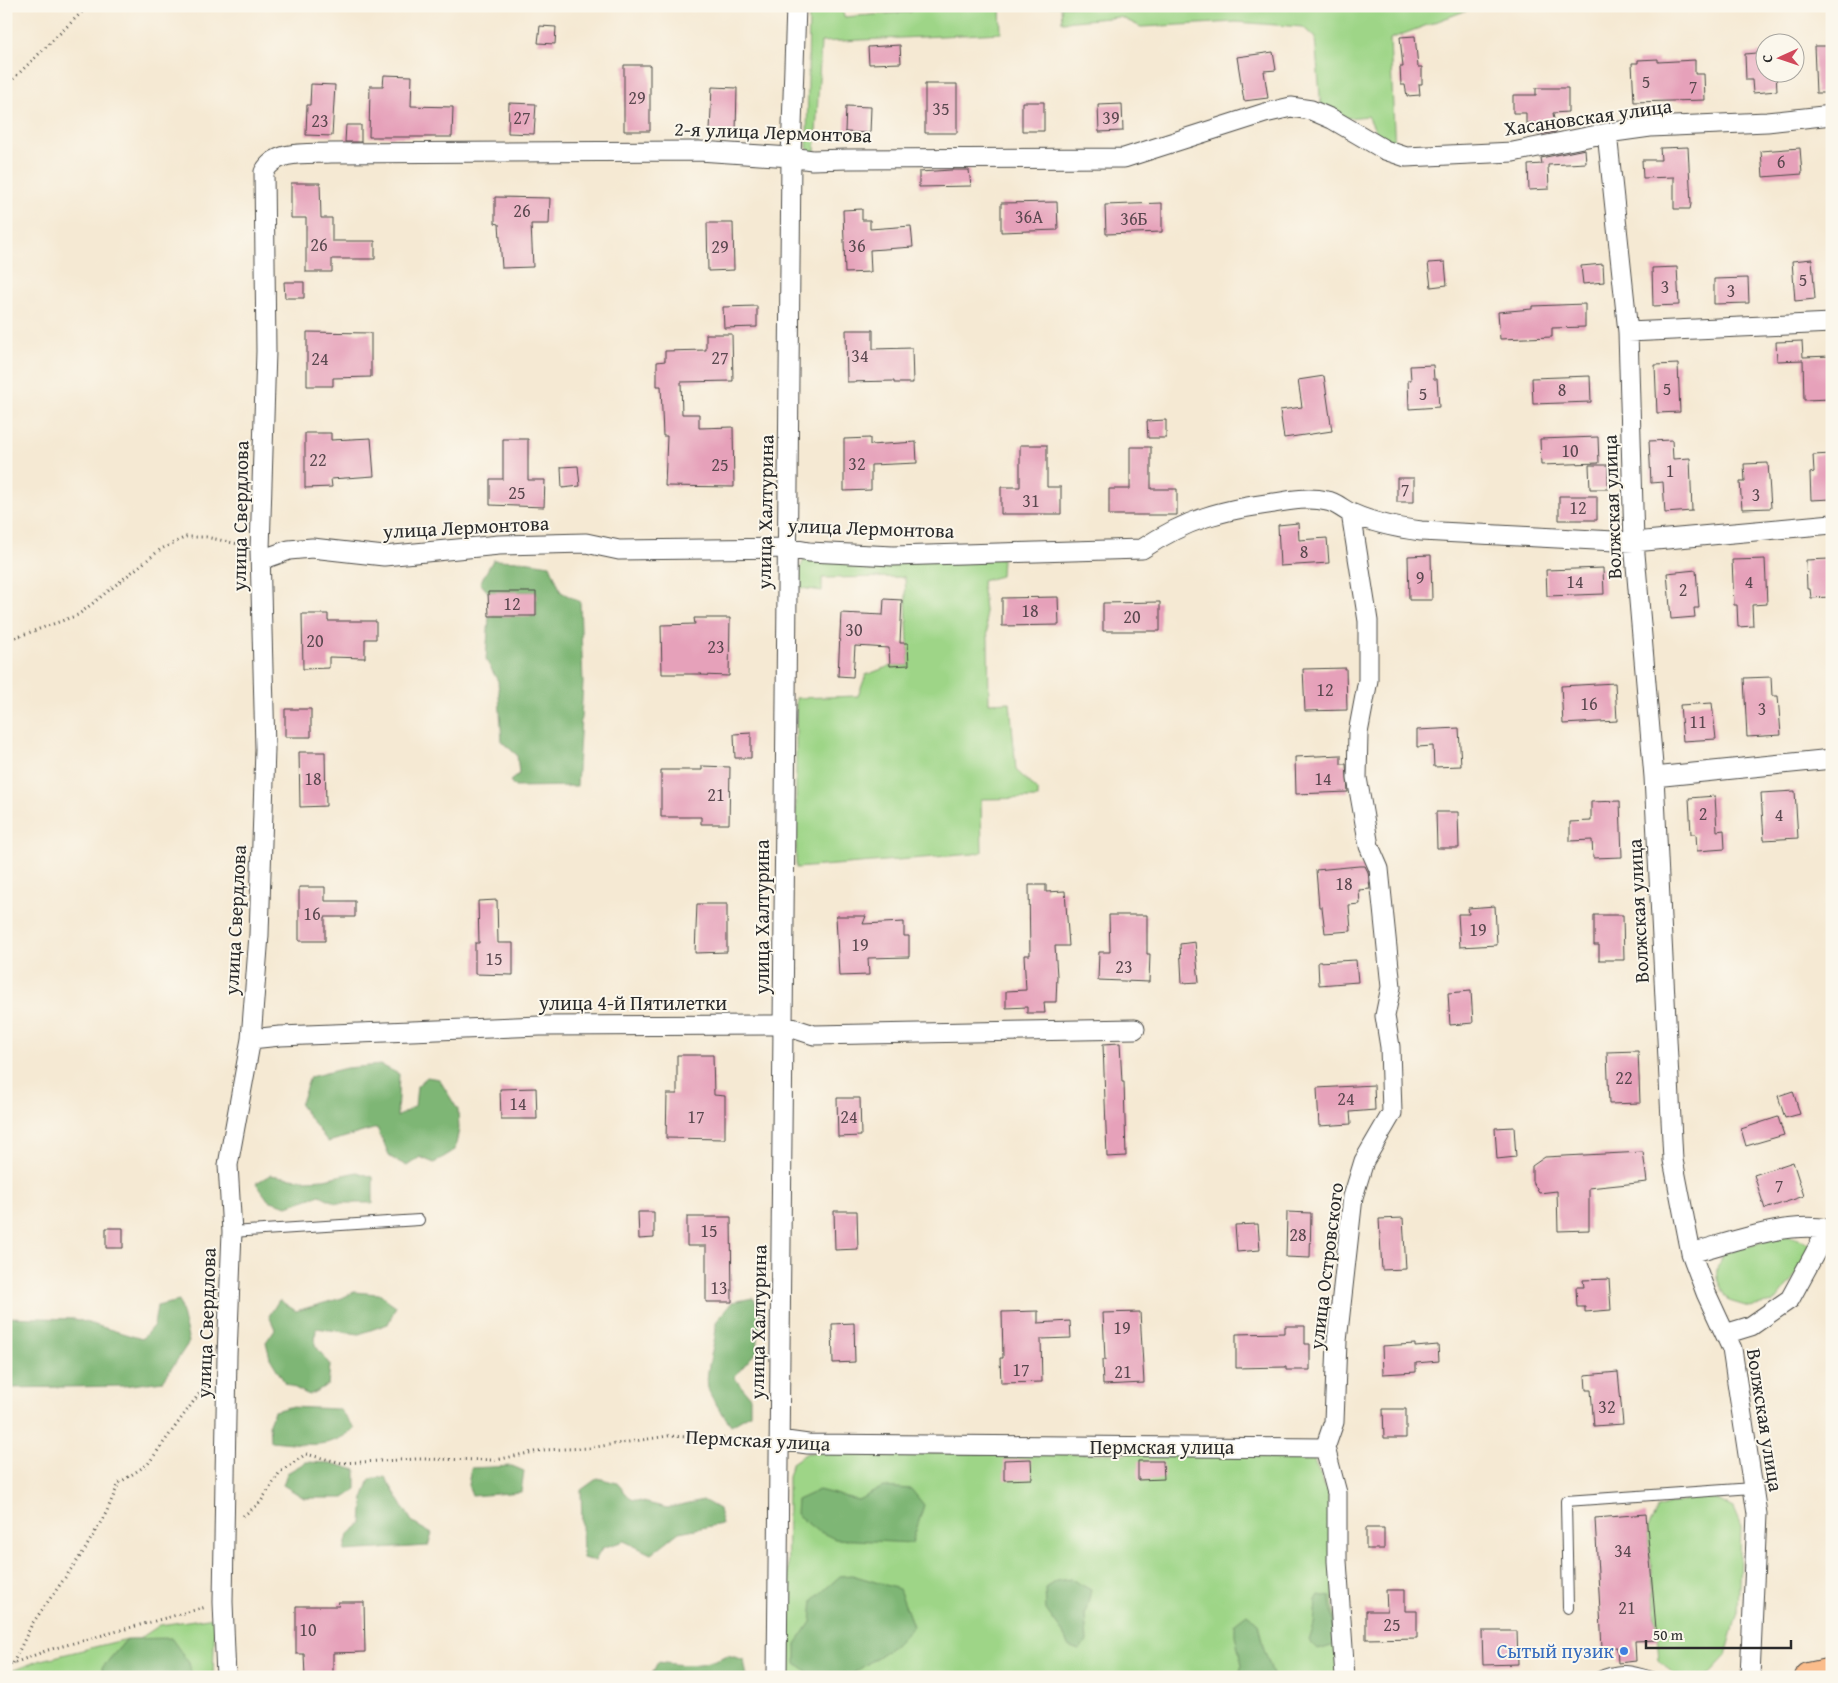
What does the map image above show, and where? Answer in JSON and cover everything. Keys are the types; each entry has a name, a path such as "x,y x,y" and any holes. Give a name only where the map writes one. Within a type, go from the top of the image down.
{"highway":[{"path":"1810,1677 1832,1672"}],"street":[{"name":"улица Халтурина","path":"777,1677 791,157 796,6"},
{"name":"2-я улица Лермонтова","path":"268,164 280,156 331,153 699,151 812,160 1124,158 1265,113 1291,107 1312,110 1356,133"},
{"name":"Хасановская улица","path":"1356,133 1384,150 1406,158 1513,152 1607,133 1650,127 1767,122 1832,115"},
{"name":"Волжская улица","path":"1607,133 1628,332 1634,542 1654,776 1673,1160 1691,1253 1706,1293 1732,1349 1757,1514 1750,1677"},
{"name":"улица Свердлова","path":"226,1677 224,1529 227,1355 232,1232 228,1165 251,1039 259,936 265,749 260,555 266,351 264,172 268,164"},
{"path":"1628,332 1832,323"},
{"name":"улица Лермонтова","path":"260,555 312,548 384,556 499,545 586,543 619,550 788,548 809,552 893,556 1142,549 1162,536 1201,517 1232,509 1295,500 1329,501 1351,513 1396,528 1421,531 1634,542 1832,524"},
{"name":"улица Островского","path":"1325,1448 1334,1422 1338,1341 1353,1197 1364,1161 1392,1113 1390,1047 1385,1016 1392,987 1380,869 1369,846 1357,778 1358,733 1368,680 1368,621 1351,513"},
{"path":"1654,776 1832,759"},
{"name":"улица 4-й Пятилетки","path":"251,1039 280,1036 540,1026 783,1025 814,1035 1135,1029"},
{"path":"1691,1253 1779,1230 1811,1226 1830,1228 1790,1299 1751,1326 1725,1334"},
{"name":"Пермская улица","path":"780,1440 808,1444 1325,1448"},
{"path":"1325,1448 1337,1493 1337,1561 1345,1677"}],"lane":[{"path":"232,1232 419,1220"},
{"path":"1568,1608 1566,1501 1753,1488"},
{"path":"1599,1677 1610,1671 1629,1670 1652,1677"}],"path":[{"path":"6,86 88,6"},
{"path":"6,641 78,615 161,549 186,537 206,537 260,555"},
{"path":"13,1663 32,1624 84,1551 106,1512 119,1483 148,1464 227,1355"},
{"name":"Пермская улица","path":"224,1529 260,1503 280,1472 306,1454 342,1463 417,1459 496,1460 543,1450 589,1448 668,1436 780,1440"},
{"path":"6,1666 48,1650 224,1602"}],"green space":[{"path":"809,6 842,6 844,17 911,12 911,6 1061,6 1000,7 1001,33 821,42 815,153 807,148"},
{"path":"1061,6 1478,6 1390,39 1395,152 1378,136 1368,116 1348,118 1321,107 1315,38 1303,27 1236,22 1141,27 1120,17 1062,22"},
{"path":"805,557 1002,558 1001,576 982,581 988,639 989,703 1010,702 1016,770 1038,791 1038,798 981,799 982,852 796,868 796,698 858,696 866,675 890,666 909,665 905,577 822,578 822,591 801,588 799,571"},
{"path":"493,560 523,561 550,565 561,592 580,602 583,683 577,786 515,787 510,781 519,774 517,755 502,742 498,681 486,660 489,616 536,616 536,592 488,592 480,583"},
{"path":"381,1065 399,1074 397,1117 415,1106 417,1086 427,1077 439,1079 458,1110 459,1129 455,1150 434,1163 420,1157 407,1166 390,1157 377,1128 328,1142 300,1105 310,1077 346,1068"},
{"path":"357,1172 373,1177 373,1203 336,1203 320,1195 287,1206 268,1200 256,1183 270,1175 305,1180 324,1179"},
{"path":"1787,1235 1812,1244 1808,1260 1773,1303 1749,1307 1729,1301 1717,1277 1720,1260 1724,1253"},
{"path":"354,1292 379,1294 396,1306 388,1324 359,1334 316,1328 315,1345 330,1365 328,1385 309,1395 285,1383 270,1358 266,1342 275,1329 269,1316 279,1300 296,1311 342,1298"},
{"path":"753,1298 761,1310 757,1351 734,1377 750,1397 750,1414 731,1425 714,1401 708,1388 707,1381 716,1322 732,1302"},
{"path":"179,1301 189,1342 163,1381 123,1386 6,1388 6,1317 75,1319 142,1339 154,1325 157,1306"},
{"path":"289,1407 339,1409 355,1428 345,1436 325,1443 304,1444 270,1441 269,1423 274,1411"},
{"path":"807,1453 1287,1454 1313,1458 1328,1494 1338,1677 787,1677 788,1477 792,1463"},
{"path":"306,1462 331,1463 356,1470 356,1490 344,1498 304,1498 283,1485 287,1473"},
{"path":"512,1466 524,1471 521,1492 472,1496 468,1485 471,1468"},
{"path":"385,1477 413,1523 432,1534 428,1546 344,1551 348,1535 362,1523 364,1496 370,1479"},
{"path":"598,1478 617,1483 631,1499 667,1508 703,1500 719,1509 722,1524 679,1532 651,1554 624,1541 602,1548 595,1561 583,1558 581,1490"},
{"path":"883,1487 911,1489 924,1505 912,1543 835,1539 816,1530 796,1514 797,1500 819,1490 858,1500"},
{"path":"1712,1497 1733,1508 1741,1527 1738,1613 1726,1655 1708,1674 1695,1677 1674,1675 1659,1659 1647,1530 1658,1509 1688,1499"},
{"path":"852,1575 899,1589 913,1626 895,1645 848,1677 814,1677 796,1663 796,1644 811,1622 813,1600 840,1576"},
{"path":"1071,1579 1091,1590 1085,1615 1087,1642 1079,1650 1068,1646 1063,1633 1046,1610 1045,1588 1056,1581"},
{"path":"1319,1595 1331,1597 1335,1645 1318,1650 1309,1641 1314,1625 1316,1600"},
{"path":"1247,1614 1258,1623 1263,1646 1274,1677 1238,1677 1242,1665 1235,1636 1235,1623"},
{"path":"215,1617 213,1677 192,1677 189,1663 139,1639 160,1625"},
{"path":"171,1638 189,1663 192,1677 103,1677 102,1668 127,1639"},
{"path":"127,1639 102,1668 103,1677 6,1677 6,1673 38,1661"},
{"path":"728,1655 744,1660 747,1677 650,1677 658,1662 701,1664"}],"building":[{"path":"540,26 556,27 555,44 538,43"},
{"path":"1415,36 1418,67 1422,67 1422,84 1419,84 1420,95 1407,96 1405,85 1401,85 1400,67 1403,67 1400,37"},
{"path":"900,45 901,63 869,64 868,47"},
{"path":"1814,46 1832,46 1832,93 1816,93"},
{"path":"1273,52 1276,70 1264,71 1268,98 1244,101 1237,57"},
{"path":"1756,53 1756,82 1777,82 1777,91 1753,93 1752,80 1746,80 1745,54"},
{"path":"1658,59 1658,62 1695,60 1695,74 1704,74 1705,100 1634,102 1632,63 1638,63 1638,60"},
{"path":"624,65 650,65 650,131 624,131"},
{"path":"384,75 412,76 411,106 453,107 452,137 369,137 370,86 383,86"},
{"path":"311,84 335,85 332,136 306,135 307,105 310,105"},
{"path":"925,84 957,84 957,133 925,133"},
{"path":"712,87 737,88 736,132 710,131"},
{"path":"1536,88 1568,88 1568,112 1553,113 1556,132 1538,135 1536,123 1526,123 1526,113 1513,113 1513,95 1536,95"},
{"path":"1022,102 1044,102 1044,131 1022,131"},
{"path":"509,103 536,104 534,134 508,133"},
{"path":"1122,104 1123,131 1099,132 1098,105"},
{"path":"846,106 871,107 870,133 845,132"},
{"path":"346,125 361,125 361,142 345,142"},
{"path":"1688,147 1690,209 1674,209 1674,177 1643,178 1642,160 1661,160 1660,148"},
{"path":"1800,148 1802,174 1763,177 1761,151"},
{"path":"1585,149 1586,163 1548,165 1549,189 1529,190 1528,165 1542,164 1541,158"},
{"path":"969,170 971,186 919,187 919,172"},
{"path":"291,183 320,183 321,218 332,218 332,241 375,241 375,259 332,259 332,272 306,272 306,218 291,218"},
{"path":"495,197 550,198 549,224 531,224 533,267 502,268 499,224 495,223"},
{"path":"1057,202 1058,230 1001,232 1001,203"},
{"path":"1162,203 1162,232 1106,234 1105,205"},
{"path":"862,209 862,220 870,220 870,229 911,226 913,247 870,250 871,272 845,273 843,210"},
{"path":"707,223 733,223 734,270 708,271"},
{"path":"1812,259 1815,299 1795,301 1792,261"},
{"path":"1445,262 1447,285 1431,287 1428,263"},
{"path":"1603,264 1604,282 1583,284 1581,266"},
{"path":"1677,267 1679,305 1653,306 1652,268"},
{"path":"1748,278 1749,303 1714,304 1714,279"},
{"path":"284,282 304,282 304,298 285,298"},
{"path":"1585,304 1585,327 1552,328 1552,337 1500,339 1498,312 1532,309 1532,306"},
{"path":"757,306 757,327 724,328 723,307"},
{"path":"846,330 873,330 873,349 912,348 913,383 894,383 894,381 847,382"},
{"path":"307,332 371,333 371,377 333,378 333,386 307,386"},
{"path":"706,334 732,334 733,381 681,382 682,414 699,414 699,428 733,427 734,487 665,486 667,436 663,436 661,386 657,386 657,362 665,361 665,351 706,350"},
{"path":"1802,341 1803,357 1831,356 1832,399 1804,400 1803,360 1777,361 1776,342"},
{"path":"1678,364 1680,412 1657,413 1655,365"},
{"path":"1433,365 1434,379 1437,379 1439,407 1409,409 1408,380 1411,380 1410,366"},
{"path":"1324,376 1332,431 1284,438 1280,410 1302,407 1298,380"},
{"path":"1590,376 1591,402 1533,404 1532,378"},
{"path":"1166,420 1166,438 1148,438 1147,421"},
{"path":"305,433 331,433 331,440 371,438 374,476 331,479 332,487 305,488"},
{"path":"1598,437 1599,463 1541,465 1540,439"},
{"path":"870,438 870,445 916,442 917,463 871,465 871,490 844,491 844,439"},
{"path":"503,439 528,439 528,480 545,480 544,507 490,505 490,479 503,479"},
{"path":"1672,440 1673,459 1690,458 1692,511 1665,513 1663,482 1651,483 1649,441"},
{"path":"1020,445 1047,445 1047,487 1061,487 1061,514 1001,514 1001,487 1020,487"},
{"path":"1130,447 1151,447 1151,489 1177,489 1177,515 1109,515 1109,489 1130,489"},
{"path":"1832,454 1832,499 1811,500 1810,473 1814,472 1813,455"},
{"path":"1768,463 1771,508 1742,509 1740,482 1745,482 1744,464"},
{"path":"1589,465 1608,465 1608,489 1590,489"},
{"path":"578,466 580,486 562,488 561,467"},
{"path":"1397,478 1414,478 1414,502 1397,502"},
{"path":"1559,496 1597,496 1597,520 1559,520"},
{"path":"1298,523 1299,540 1327,538 1329,563 1280,566 1278,525"},
{"path":"1431,555 1432,600 1409,600 1408,556"},
{"path":"1765,559 1767,604 1752,605 1753,626 1738,627 1737,605 1734,605 1732,560"},
{"path":"1829,559 1830,597 1811,598 1810,589 1807,589 1806,560"},
{"path":"1603,568 1604,594 1547,596 1546,570"},
{"path":"1696,570 1699,608 1694,608 1695,617 1671,619 1667,573"},
{"path":"488,592 536,592 536,616 489,616"},
{"path":"1058,597 1059,625 1002,626 1002,598"},
{"path":"884,599 902,600 900,643 908,643 909,665 890,666 889,648 855,646 853,677 838,676 841,613 883,615"},
{"path":"1160,602 1160,631 1103,631 1103,603"},
{"path":"302,614 328,614 328,621 376,621 376,639 365,639 365,658 329,657 329,668 303,669"},
{"path":"694,618 730,618 729,676 662,674 661,625 695,624"},
{"path":"1346,668 1347,710 1305,711 1303,669"},
{"path":"1771,677 1772,696 1778,696 1781,735 1747,737 1744,678"},
{"path":"1615,683 1617,721 1563,724 1561,686"},
{"path":"1712,703 1716,739 1683,741 1680,705"},
{"path":"285,709 311,709 311,737 285,737"},
{"path":"1459,728 1461,766 1434,767 1433,746 1417,747 1417,730"},
{"path":"751,733 751,758 735,758 734,734"},
{"path":"299,752 325,752 326,806 300,807"},
{"path":"1341,755 1341,764 1346,764 1348,792 1296,794 1295,757"},
{"path":"702,766 730,767 729,824 701,824 701,817 661,817 661,770 702,770"},
{"path":"1795,791 1798,838 1764,840 1761,793"},
{"path":"1715,796 1717,831 1724,830 1725,849 1697,851 1696,834 1691,834 1689,798"},
{"path":"1620,801 1622,857 1593,858 1592,840 1570,841 1570,822 1591,821 1591,802"},
{"path":"1436,812 1458,812 1459,848 1437,848"},
{"path":"1365,866 1368,872 1370,889 1359,890 1360,904 1349,905 1351,931 1325,933 1322,907 1319,907 1316,870"},
{"path":"1029,885 1046,885 1046,892 1065,891 1069,946 1055,946 1056,1002 1044,1002 1045,1013 1027,1013 1027,1007 1006,1008 1006,991 1026,990 1024,955 1030,955"},
{"path":"299,887 325,887 325,901 355,901 355,917 325,917 325,941 299,941"},
{"path":"497,900 498,943 513,943 513,975 475,974 475,943 479,943 478,901"},
{"path":"697,904 727,904 727,952 695,953"},
{"path":"1495,906 1497,945 1460,947 1458,914 1469,914 1468,908"},
{"path":"1109,915 1147,915 1147,954 1150,954 1149,982 1098,980 1099,952 1110,952"},
{"path":"1594,915 1623,915 1624,960 1599,960 1599,945 1594,945"},
{"path":"836,916 866,916 863,924 904,922 904,936 909,936 909,957 868,958 869,975 839,976"},
{"path":"1195,942 1199,982 1182,983 1180,944"},
{"path":"1356,960 1358,982 1319,985 1318,962"},
{"path":"1471,991 1473,1023 1450,1025 1448,993"},
{"path":"1120,1043 1122,1082 1124,1082 1126,1156 1107,1157 1103,1044"},
{"path":"1638,1051 1640,1103 1609,1104 1607,1052"},
{"path":"677,1055 713,1055 714,1095 725,1096 725,1139 666,1138 667,1094 677,1094"},
{"path":"1374,1085 1375,1110 1350,1112 1351,1124 1319,1126 1317,1088"},
{"path":"536,1088 537,1119 501,1119 500,1089"},
{"path":"1793,1091 1800,1114 1785,1118 1778,1096"},
{"path":"837,1098 860,1098 861,1136 838,1137"},
{"path":"1778,1117 1784,1135 1746,1146 1741,1129"},
{"path":"1514,1127 1516,1157 1497,1159 1495,1128"},
{"path":"1643,1152 1647,1182 1589,1188 1589,1230 1558,1231 1557,1191 1539,1193 1532,1181 1532,1166 1545,1157"},
{"path":"1793,1162 1804,1196 1765,1209 1754,1175"},
{"path":"834,1211 857,1211 858,1249 835,1250"},
{"path":"638,1212 654,1212 654,1238 639,1239"},
{"path":"1287,1212 1311,1213 1310,1258 1286,1257"},
{"path":"687,1217 731,1217 732,1302 706,1302 706,1246 687,1246"},
{"path":"1403,1218 1406,1269 1382,1270 1379,1219"},
{"path":"1258,1224 1260,1250 1237,1252 1235,1225"},
{"path":"106,1228 123,1228 123,1248 106,1248"},
{"path":"1609,1279 1611,1310 1585,1312 1585,1307 1577,1307 1576,1287 1584,1287 1583,1280"},
{"path":"1038,1311 1038,1323 1070,1321 1071,1338 1041,1339 1042,1382 1001,1383 1000,1358 1003,1358 1002,1312"},
{"path":"1140,1312 1144,1383 1103,1385 1102,1360 1105,1360 1103,1313"},
{"path":"854,1323 855,1362 833,1363 832,1324"},
{"path":"1285,1326 1305,1326 1305,1344 1310,1344 1310,1370 1286,1370 1286,1367 1236,1368 1236,1334 1285,1333"},
{"path":"1415,1344 1415,1347 1438,1345 1439,1361 1416,1363 1416,1372 1383,1374 1382,1346"},
{"path":"1618,1372 1623,1424 1594,1426 1591,1390 1586,1390 1585,1375"},
{"path":"1383,1409 1406,1409 1406,1438 1384,1438"},
{"path":"1031,1459 1032,1479 1004,1480 1004,1460"},
{"path":"1138,1461 1163,1461 1164,1479 1138,1480"},
{"path":"1646,1514 1657,1640 1635,1641 1636,1661 1618,1663 1617,1647 1602,1648 1595,1518"},
{"path":"1366,1528 1384,1528 1384,1549 1366,1549"},
{"path":"1386,1590 1405,1590 1405,1611 1417,1611 1417,1638 1366,1639 1366,1611 1387,1611"},
{"path":"338,1602 364,1602 365,1652 333,1653 333,1677 305,1677 304,1654 296,1654 296,1606 339,1606"},
{"path":"1482,1631 1517,1631 1518,1664 1483,1665"}],"place":[{"name":"Сытый пузик","path":"1624,1651"}]}
